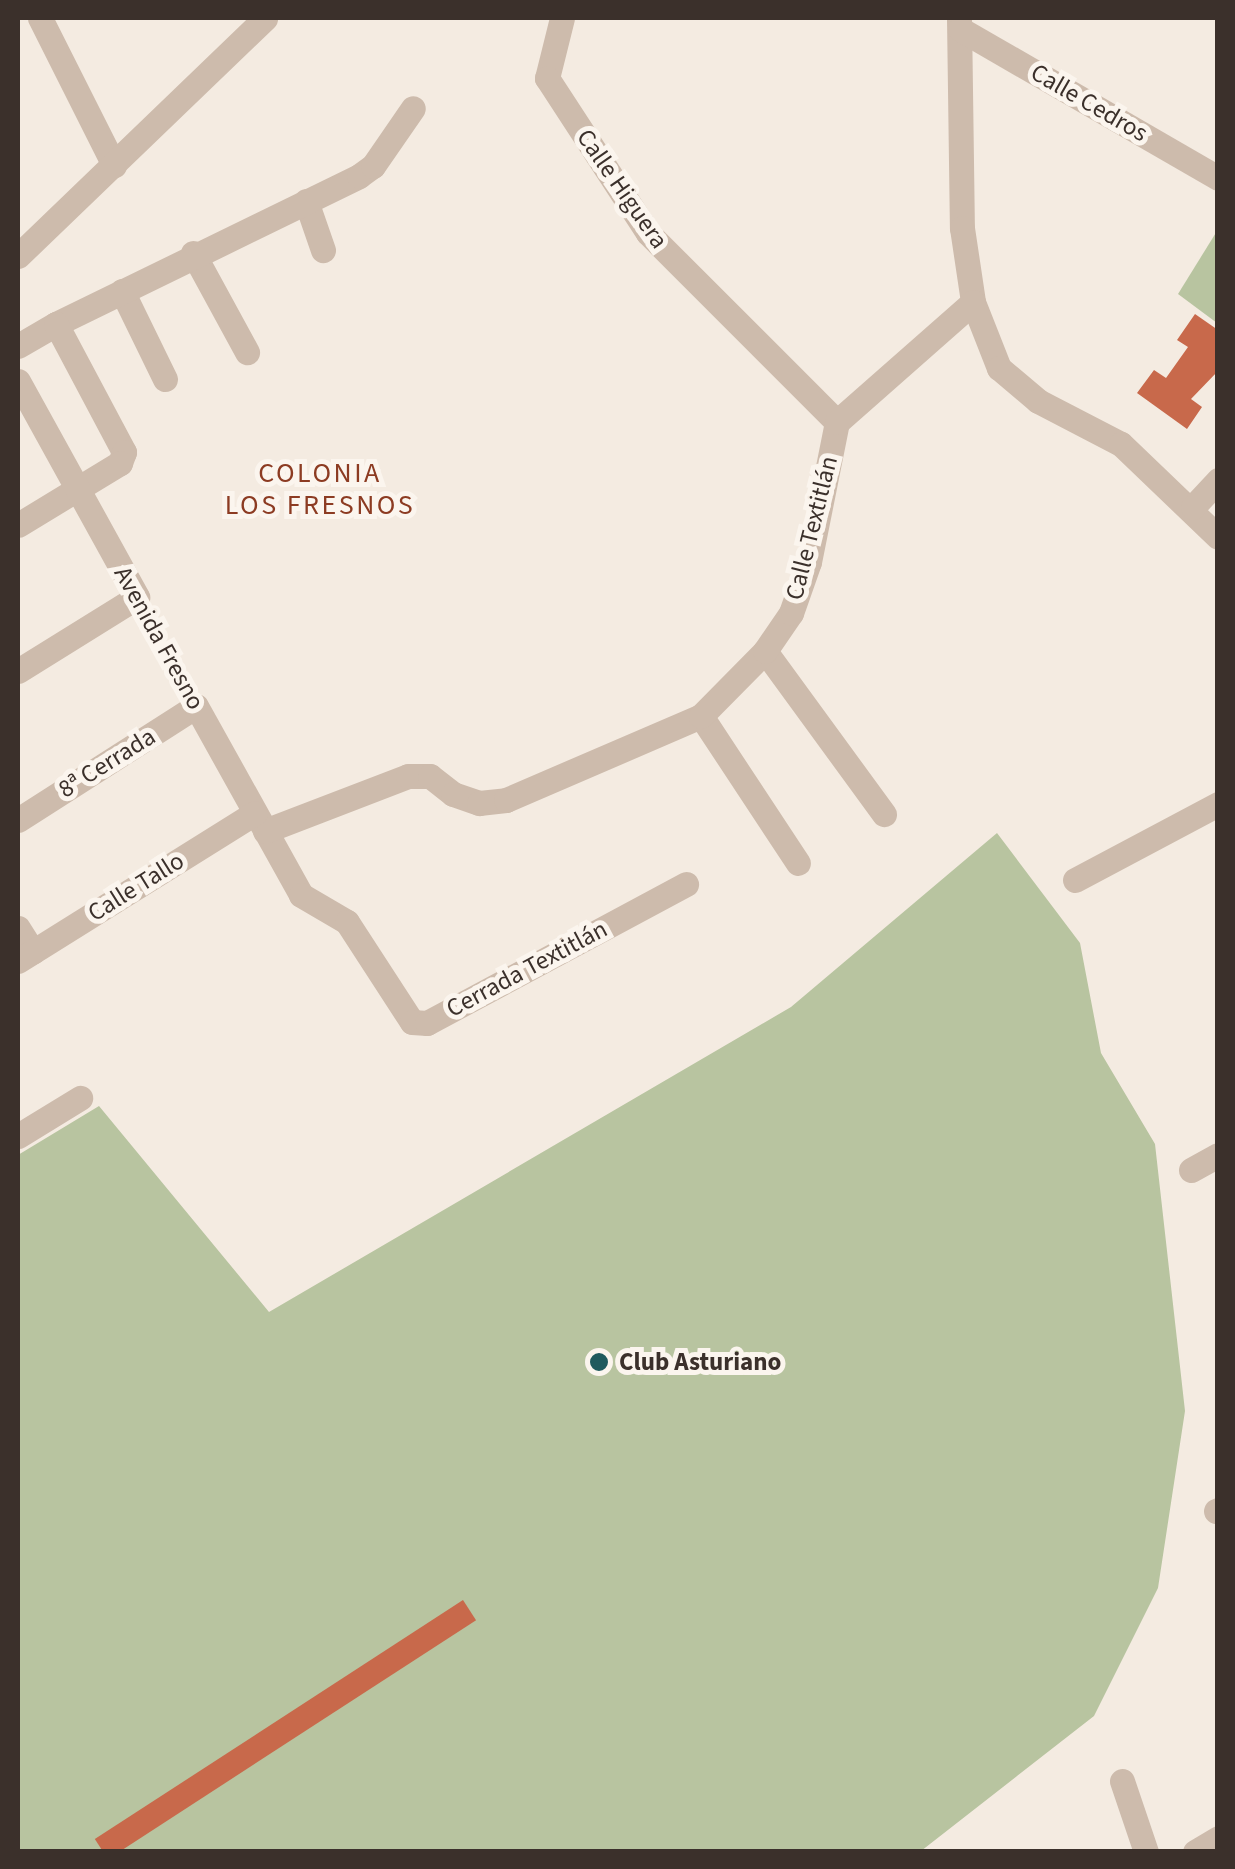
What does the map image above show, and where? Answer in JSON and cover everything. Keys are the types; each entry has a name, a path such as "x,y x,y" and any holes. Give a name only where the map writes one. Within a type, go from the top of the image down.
{"street":[{"path":"40,18 114,164"},
{"path":"18,256 266,18"},
{"name":"Calle Higuera","path":"562,18 547,78 648,233 836,422"},
{"path":"959,23 962,228 973,302 998,368 1038,401 1122,444 1193,507 1218,536"},
{"name":"Calle Cedros","path":"959,23 1218,178"},
{"path":"18,346 193,253 373,166 413,108"},
{"path":"306,201 323,250"},
{"path":"193,253 246,352"},
{"path":"122,291 165,378"},
{"name":"Calle Textitlán","path":"260,822 408,776 430,776 479,803 506,800 701,716 765,650 790,613 808,562 836,422 973,302"},
{"path":"18,525 120,463 124,452 56,324"},
{"name":"Avenida Fresno","path":"18,381 25,411 76,488 136,597"},
{"path":"1193,507 1218,480"},
{"path":"18,671 136,597"},
{"path":"765,650 884,814"},
{"name":"Avenida Fresno","path":"196,706 301,895"},
{"name":"8ª Cerrada","path":"18,820 196,706"},
{"path":"701,716 798,863"},
{"path":"1075,880 1218,804"},
{"name":"Calle Tallo","path":"25,956 260,822"},
{"name":"Cerrada Textitlán","path":"301,895 346,922 401,1010 412,1022 427,1023 686,884"},
{"path":"18,928 25,956"},
{"path":"18,1136 80,1098"},
{"path":"1191,1170 1218,1155"},
{"path":"1122,1780 1146,1852"},
{"path":"1195,1852 1218,1838"}],"path":[{"name":"Avenida Fresno","path":"136,597 196,706"}],"green space":[{"path":"1217,231 1217,323 1178,294"},
{"name":"Club Asturiano","path":"997,833 1080,943 1101,1053 1155,1144 1185,1411 1158,1588 1094,1716 921,1851 18,1851 18,1155 99,1106 269,1312 791,1007"}],"building":[{"path":"1195,314 1218,330 1218,371 1191,399 1202,407 1187,429 1137,393 1154,370 1166,378 1188,347 1177,340"},
{"path":"463,1600 476,1620 119,1852 103,1852 95,1839"}],"place":[{"name":"Club Asturiano","path":"599,1362"}],"district":[{"name":"COLONIA LOS FRESNOS","path":"320,489"}]}
